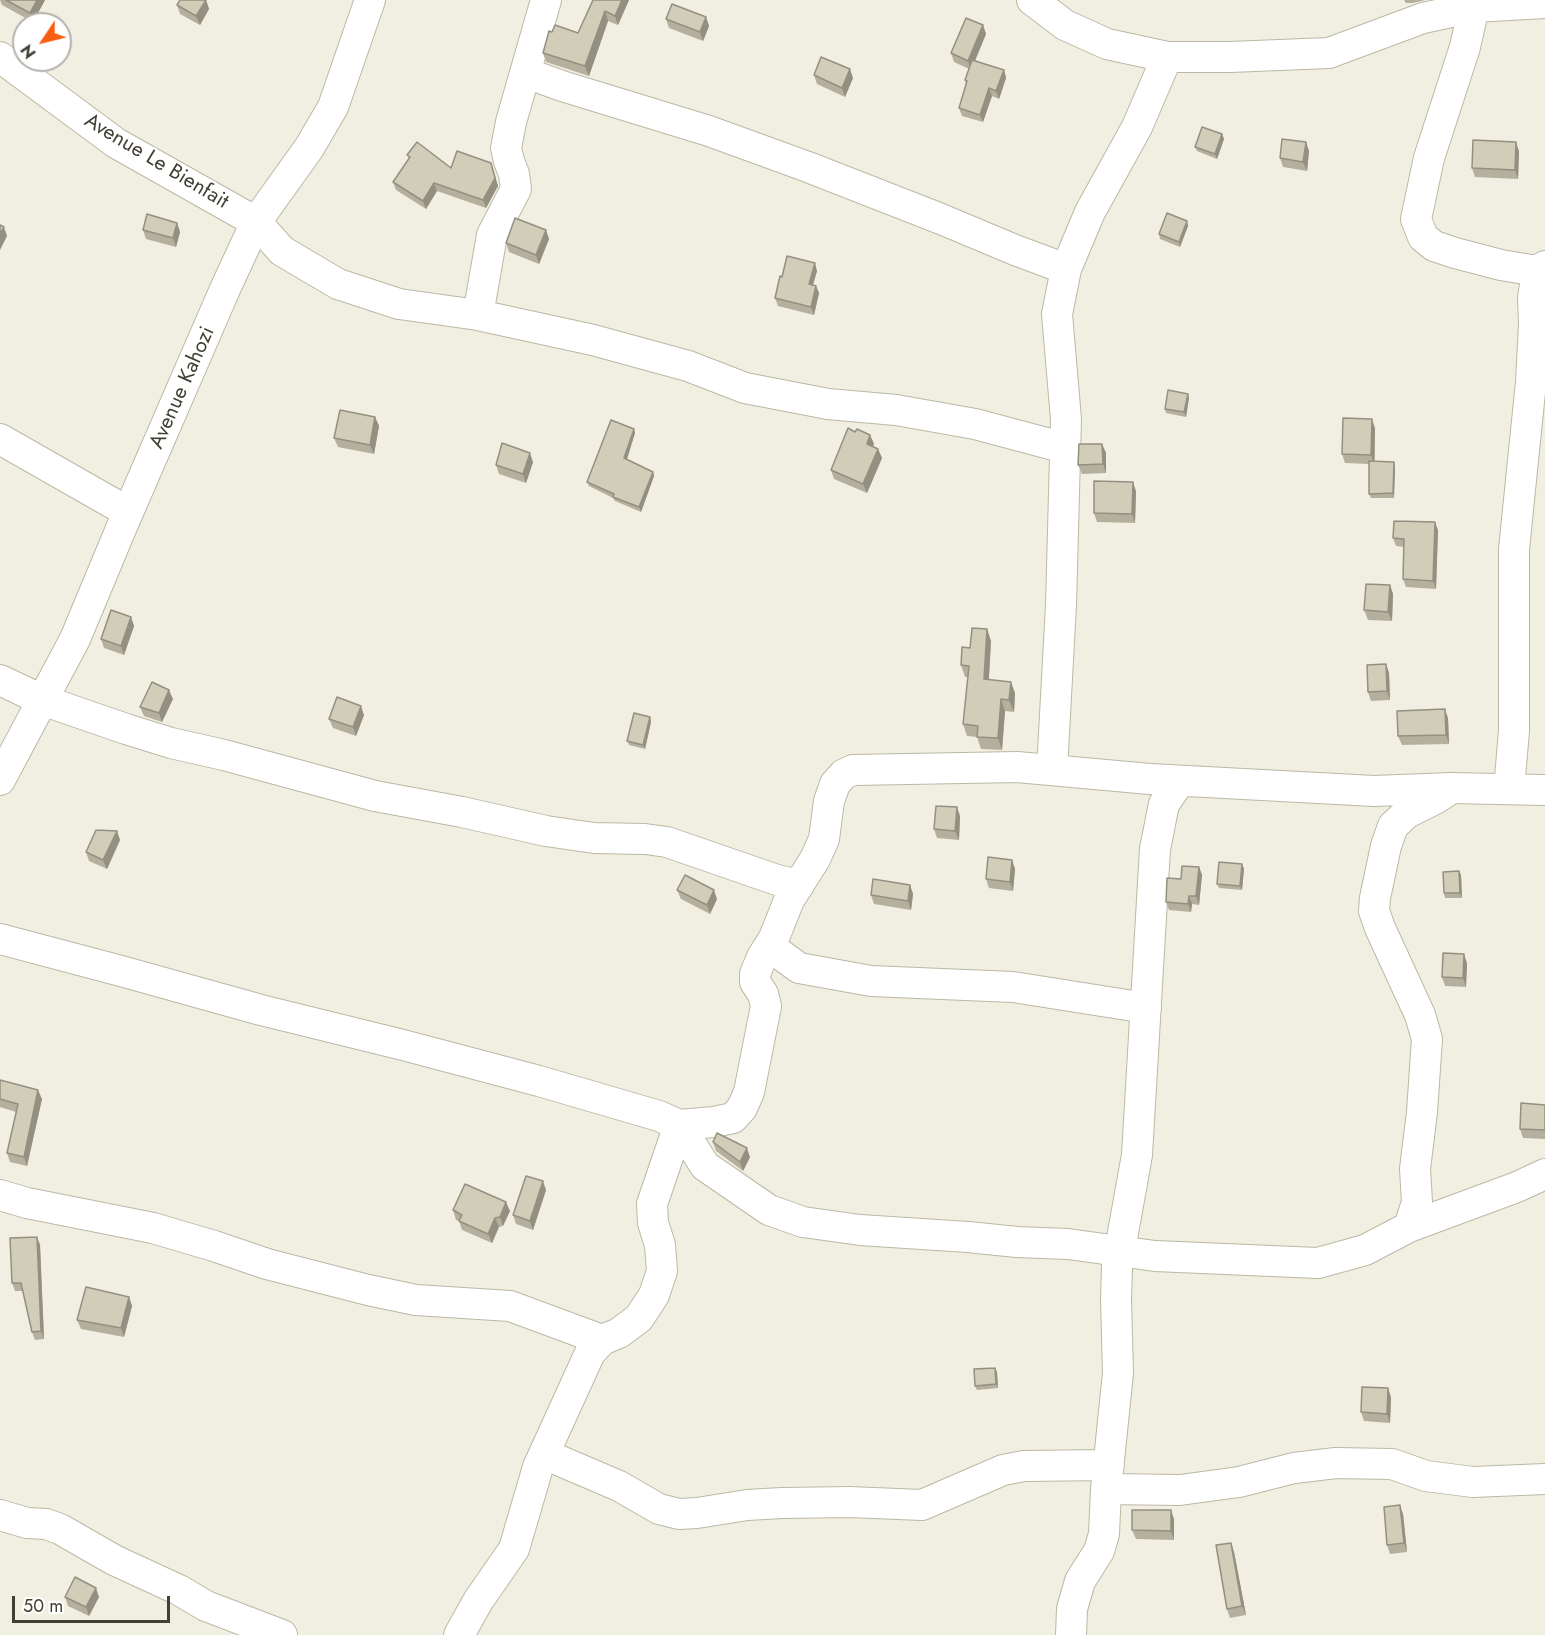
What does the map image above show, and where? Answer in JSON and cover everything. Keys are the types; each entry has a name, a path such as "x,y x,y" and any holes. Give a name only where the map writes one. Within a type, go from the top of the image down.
{"street":[{"name":"Avenue Kahozi","path":"0,780 75,639 128,512 256,222 309,148 333,107 370,0"},
{"path":"478,315 492,235 516,189 506,148 511,122 546,0"},
{"path":"1032,0 1065,25 1107,44 1167,57 1329,53 1423,18 1474,7 1545,3"},
{"path":"1474,7 1465,46 1430,158 1416,219 1423,237 1434,246 1501,265 1541,268 1533,298 1531,382 1514,549 1514,731 1509,789"},
{"name":"Avenue Le Bienfait","path":"0,57 116,143 256,222 282,251 338,284 399,304 478,315 593,340 688,366 745,388 828,404 896,410 975,424 1065,448"},
{"path":"1052,770 1061,605 1066,419 1057,314 1066,268 1090,212 1137,127 1167,57"},
{"path":"526,73 720,135 1066,268"},
{"path":"0,440 128,512"},
{"path":"0,680 42,700 171,743 375,796 546,831 667,842 777,880 799,885"},
{"path":"0,939 261,1010 539,1081 659,1116 679,1125 714,1122 733,1118 742,1108 749,1092 766,1006 763,994 755,982 755,974 774,938 789,900 815,859 824,839 829,801 835,784 844,774 853,770 1017,767 1180,781 1374,791 1451,788 1545,790"},
{"path":"1071,1635 1072,1609 1080,1581 1099,1551 1104,1534 1118,1373 1117,1266 1137,1155 1155,849 1164,804 1180,781"},
{"path":"1409,1227 1417,1202 1414,1168 1422,1112 1427,1039 1420,1015 1380,928 1374,911 1375,898 1386,846 1393,826 1407,813 1435,800 1451,788"},
{"path":"769,946 799,968 871,981 1013,987 1146,1008"},
{"path":"679,1125 705,1166 769,1210 803,1222 860,1230 1068,1244 1155,1256 1318,1263 1365,1250 1409,1227 1517,1187 1545,1174"},
{"path":"459,1635 478,1601 514,1549 544,1454 590,1353 602,1340 619,1334 639,1318 654,1295 662,1271 660,1245 653,1223 652,1203 679,1125"},
{"path":"0,1196 153,1228 267,1264 368,1290 416,1300 510,1306 602,1340"},
{"path":"544,1454 620,1486 659,1509 679,1514 747,1504 849,1502 921,1504 1003,1470 1024,1466 1108,1477 1180,1490 1239,1482 1294,1468 1336,1463 1392,1464 1426,1476 1473,1482 1545,1479"},
{"path":"0,1515 60,1529 114,1560 206,1605 282,1635"}],"building":[{"path":"6,0 37,0 31,12"},
{"path":"180,0 206,0 196,16 177,5"},
{"path":"593,0 622,0 615,16 605,11 585,66 543,53 549,31 552,32 555,25 578,33"},
{"path":"672,4 706,17 700,32 666,19"},
{"path":"966,18 983,25 968,61 951,53"},
{"path":"821,57 850,69 842,88 814,75"},
{"path":"972,60 1004,70 996,91 989,88 980,115 959,108"},
{"path":"1202,127 1222,134 1215,154 1195,147"},
{"path":"1282,139 1306,142 1303,162 1280,158"},
{"path":"1473,140 1516,142 1515,170 1472,168"},
{"path":"417,142 451,168 457,151 491,163 495,178 483,200 434,183 423,201 393,182 410,157 407,155"},
{"path":"1167,213 1187,221 1179,242 1159,234"},
{"path":"147,214 177,223 173,238 143,230"},
{"path":"515,218 546,230 536,255 506,243"},
{"path":"787,256 815,263 809,284 816,286 811,307 775,298"},
{"path":"1168,390 1188,394 1184,412 1165,409"},
{"path":"340,410 375,417 370,445 334,438"},
{"path":"1343,418 1372,419 1371,455 1342,454"},
{"path":"611,420 634,429 624,458 653,472 639,507 613,497 614,494 587,482"},
{"path":"848,428 870,435 867,444 878,449 863,484 831,470"},
{"path":"502,443 530,453 523,474 496,465"},
{"path":"1079,444 1102,444 1103,464 1078,465"},
{"path":"1369,461 1394,462 1393,493 1369,494"},
{"path":"1094,481 1133,482 1132,514 1094,513"},
{"path":"1394,521 1435,522 1433,581 1403,579 1404,539 1393,538"},
{"path":"1366,584 1390,585 1388,612 1364,610"},
{"path":"111,610 131,617 121,646 101,639"},
{"path":"972,628 987,629 984,679 1011,682 1009,700 1001,699 998,738 977,737 978,726 963,724 969,666 961,665 962,647 970,648"},
{"path":"1386,664 1387,691 1368,692 1367,665"},
{"path":"152,682 169,690 159,713 140,707"},
{"path":"337,697 361,706 353,727 329,719"},
{"path":"1445,709 1446,735 1398,736 1397,711"},
{"path":"634,713 650,717 643,745 627,741"},
{"path":"936,806 957,807 955,831 934,829"},
{"path":"96,830 117,831 103,860 86,852"},
{"path":"988,857 1012,860 1010,882 986,879"},
{"path":"1219,862 1242,864 1240,886 1217,884"},
{"path":"1182,866 1199,867 1196,896 1189,896 1188,904 1166,902 1167,878 1181,879"},
{"path":"1459,871 1460,893 1444,893 1443,872"},
{"path":"685,875 714,890 707,905 677,890"},
{"path":"873,879 910,885 908,901 871,895"},
{"path":"1443,953 1464,954 1463,978 1442,977"},
{"path":"0,1080 38,1090 24,1157 7,1153 18,1104 0,1099"},
{"path":"1521,1103 1545,1105 1545,1130 1520,1129"},
{"path":"717,1133 747,1148 740,1162 713,1142"},
{"path":"526,1176 543,1181 530,1221 513,1215"},
{"path":"465,1184 506,1202 500,1217 495,1218 488,1234 459,1221 462,1215 453,1210"},
{"path":"37,1237 41,1331 32,1332 21,1283 12,1283 10,1238"},
{"path":"86,1287 129,1297 121,1328 77,1320"},
{"path":"995,1368 996,1384 975,1386 974,1369"},
{"path":"1362,1387 1388,1388 1387,1414 1361,1412"},
{"path":"1400,1505 1404,1543 1387,1545 1384,1507"},
{"path":"1132,1510 1171,1510 1171,1531 1132,1530"},
{"path":"1231,1543 1242,1606 1227,1609 1216,1545"},
{"path":"75,1577 96,1588 86,1607 65,1597"}]}
